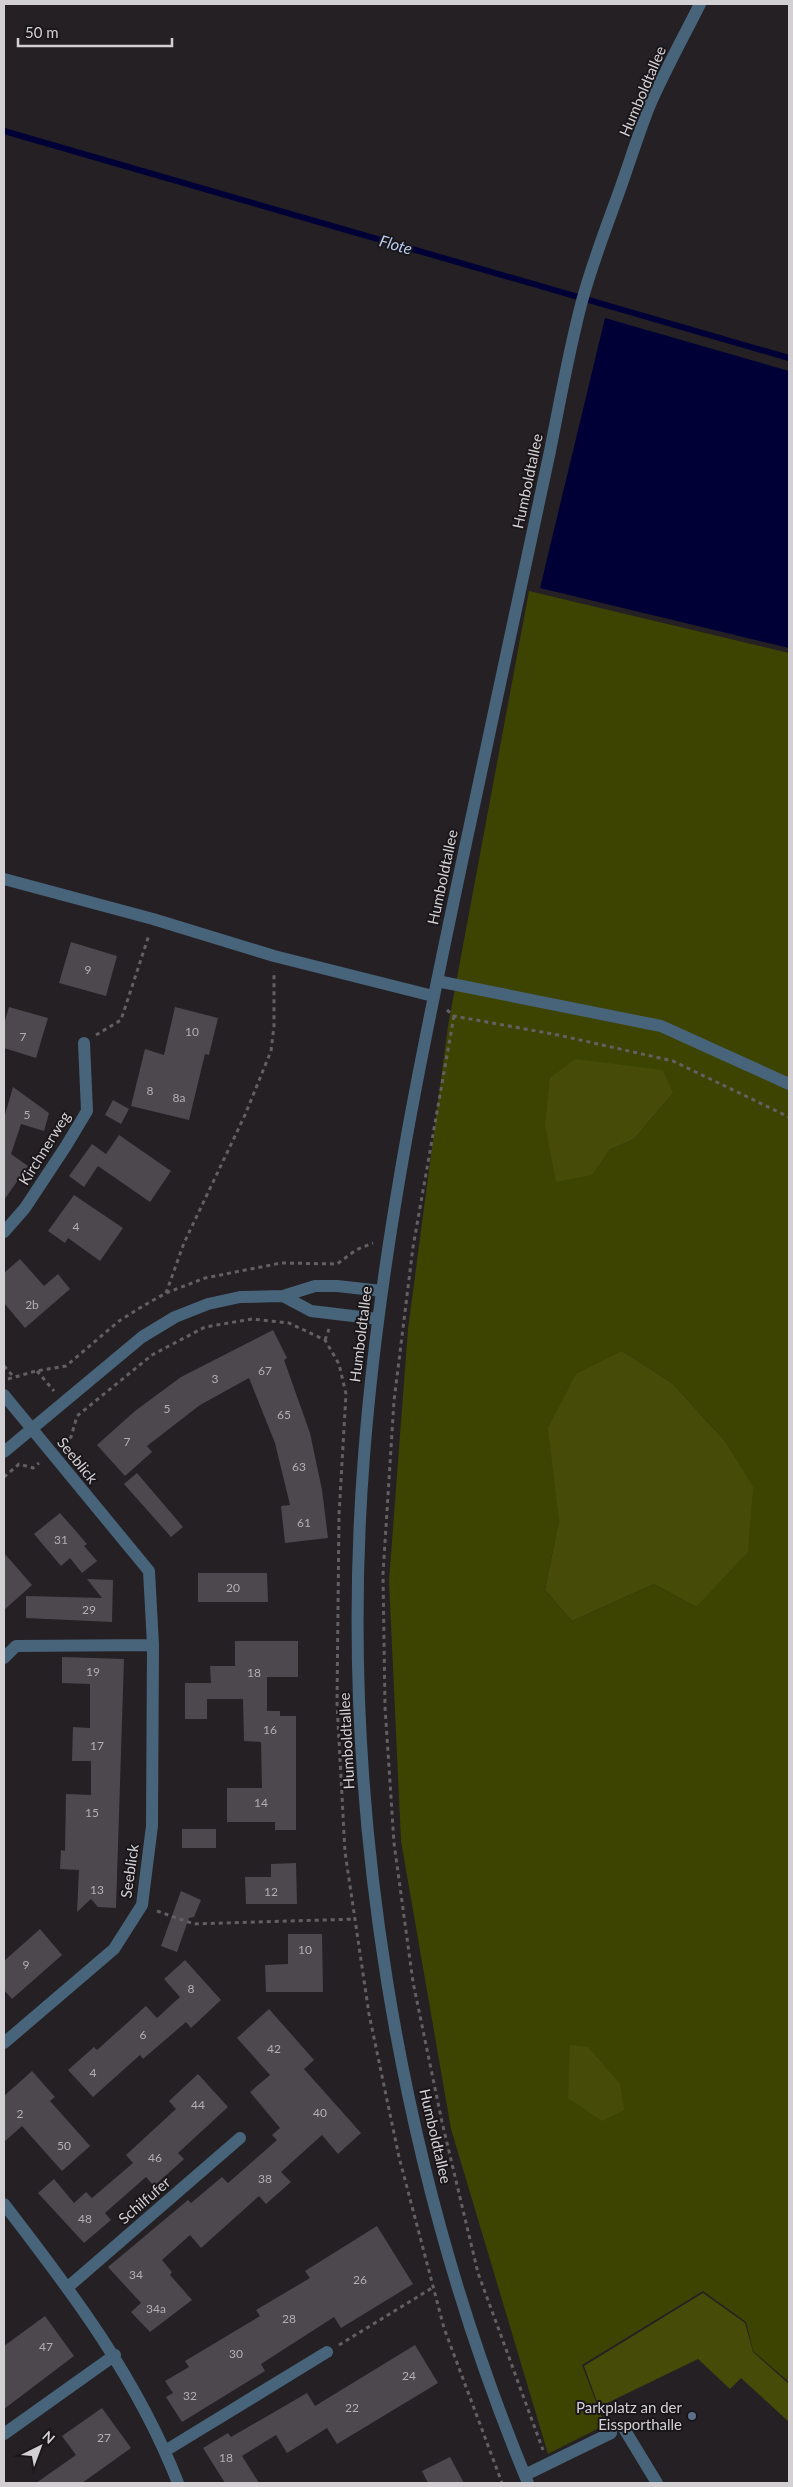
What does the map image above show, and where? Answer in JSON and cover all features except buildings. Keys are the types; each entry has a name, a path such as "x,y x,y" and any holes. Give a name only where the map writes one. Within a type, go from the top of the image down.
{"street":[{"name":"Humboldtallee","path":"526,2479 455,2278 416,2128 394,2021 378,1920 368,1839 360,1701 358,1570 363,1463 382,1291 433,996 580,306 590,272 650,106 700,4"},
{"path":"4,879 153,919 274,956 433,996"},
{"path":"437,981 661,1026 789,1084"},
{"name":"Kirchnerweg","path":"4,1232 25,1208 66,1146 86,1111 84,1043"},
{"path":"4,1452 142,1337 175,1317 208,1304 240,1297 283,1296 315,1286 337,1286 382,1291"},
{"path":"283,1296 311,1311 378,1318"},
{"name":"Seeblick","path":"4,1394 149,1571 153,1645 152,1826 142,1906 114,1949 4,2043"},
{"path":"4,1658 16,1646 153,1645"},
{"name":"Schilfufer","path":"68,2287 240,2138"},
{"path":"4,2204 68,2287 115,2355 165,2450 178,2483"},
{"path":"165,2450 327,2352"},
{"path":"4,2434 115,2355"},
{"path":"623,2427 657,2483"},
{"path":"526,2479 548,2464 611,2433"}],"path":[{"path":"84,1043 120,1020 143,957 153,919"},
{"path":"166,1293 184,1243 228,1151 271,1051 274,1026 274,956"},
{"path":"548,2464 478,2273 442,2122 413,1982 394,1843 385,1707 383,1574 394,1401 413,1247 454,1016 558,1035 673,1061 789,1117"},
{"path":"4,1477 19,1464 33,1468 72,1437 77,1416 144,1361 175,1341 205,1327 252,1319 289,1323 325,1340"},
{"path":"4,1366 13,1376"},
{"path":"142,1906 194,1924 355,1919"},
{"path":"327,2352 432,2288"}],"green space":[{"path":"529,591 789,653 789,2382 753,2351 746,2322 703,2291 582,2365 605,2425 548,2454 451,2129 401,1841 389,1581 408,1329 448,1026","holes":["673,1093 634,1139 609,1150","622,1351 672,1383 724,1440 696,1607 654,1584 572,1621 545,1590 559,1520"]},
{"path":"575,1059 663,1070 673,1093 634,1139 609,1150 592,1175 556,1182 545,1125 550,1078"},
{"path":"622,1351 672,1383 724,1440 753,1487 748,1552 696,1607 654,1584 572,1621 545,1590 559,1520 548,1428 576,1374"},
{"path":"570,2045 588,2047 620,2084 624,2110 602,2121 568,2098"},
{"path":"703,2293 745,2323 753,2352 789,2384 789,2422 741,2378 730,2389 698,2359 599,2407 584,2366"}],"shaded area":[{"path":"605,318 789,371 789,648 540,588"}],"waterway":[{"name":"Flote","path":"4,131 789,358"}],"place":[{"name":"Parkplatz an der Eissporthalle","path":"692,2416"}]}
